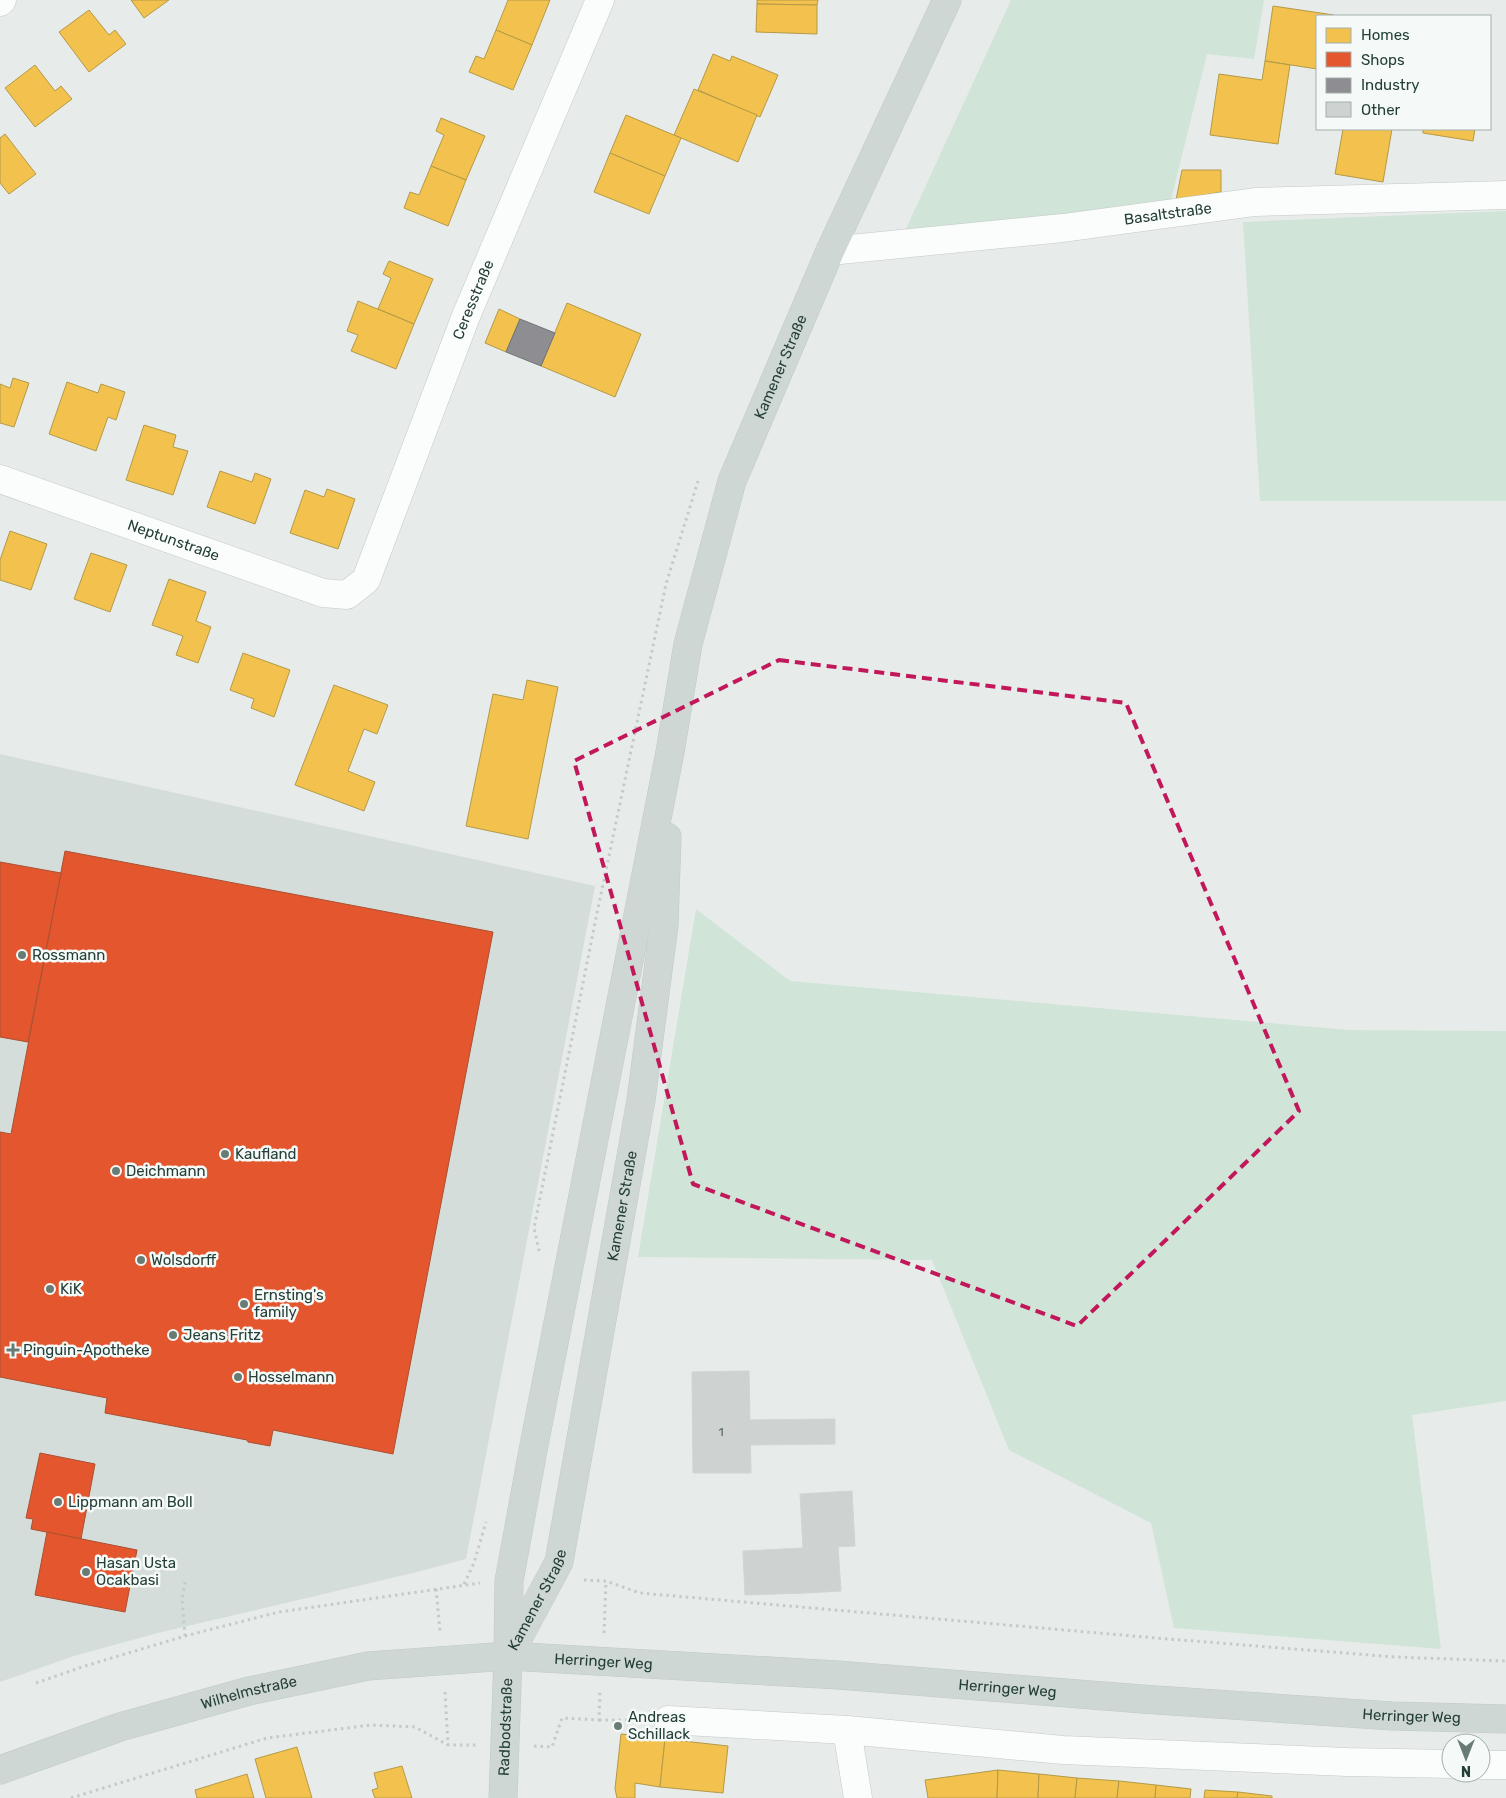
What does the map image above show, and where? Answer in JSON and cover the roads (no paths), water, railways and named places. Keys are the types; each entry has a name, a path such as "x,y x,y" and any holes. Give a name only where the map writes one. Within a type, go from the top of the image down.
{"main road":[{"name":"Kamener Straße","path":"508,1656 510,1581 538,1426 670,752 688,644 732,481 830,251 947,0"},
{"name":"Kamener Straße","path":"508,1656 560,1562 641,1100 664,925 670,752"},
{"name":"Herringer Weg","path":"508,1656 838,1675 1150,1700 1392,1716 1506,1719"},
{"name":"Wilhelmstraße","path":"0,1770 120,1727 250,1691 368,1666 508,1656"},
{"name":"Radbodstraße","path":"503,1798 508,1656"}],"street":[{"name":"Ceresstraße","path":"347,595 366,580 466,316 600,0"},
{"name":"Basaltstraße","path":"830,251 1062,228 1255,202 1506,196"},
{"name":"Neptunstraße","path":"0,479 323,593 347,595"},
{"path":"668,1720 847,1730 1062,1750 1347,1762 1441,1764"},
{"path":"847,1730 858,1798"},
{"path":"1491,1765 1506,1765"}],"place":[{"name":"Rossmann","path":"22,955"},
{"name":"Kaufland","path":"225,1154"},
{"name":"Deichmann","path":"116,1171"},
{"name":"Wolsdorff","path":"141,1260"},
{"name":"KiK","path":"50,1289"},
{"name":"Ernsting's family","path":"244,1304"},
{"name":"Jeans Fritz","path":"173,1335"},
{"name":"Pinguin-Apotheke","path":"13,1350"},
{"name":"Hosselmann","path":"238,1377"},
{"name":"Lippmann am Boll","path":"58,1502"},
{"name":"Hasan Usta Ocakbasi","path":"86,1572"},
{"name":"Andreas Schillack","path":"618,1726"}]}
